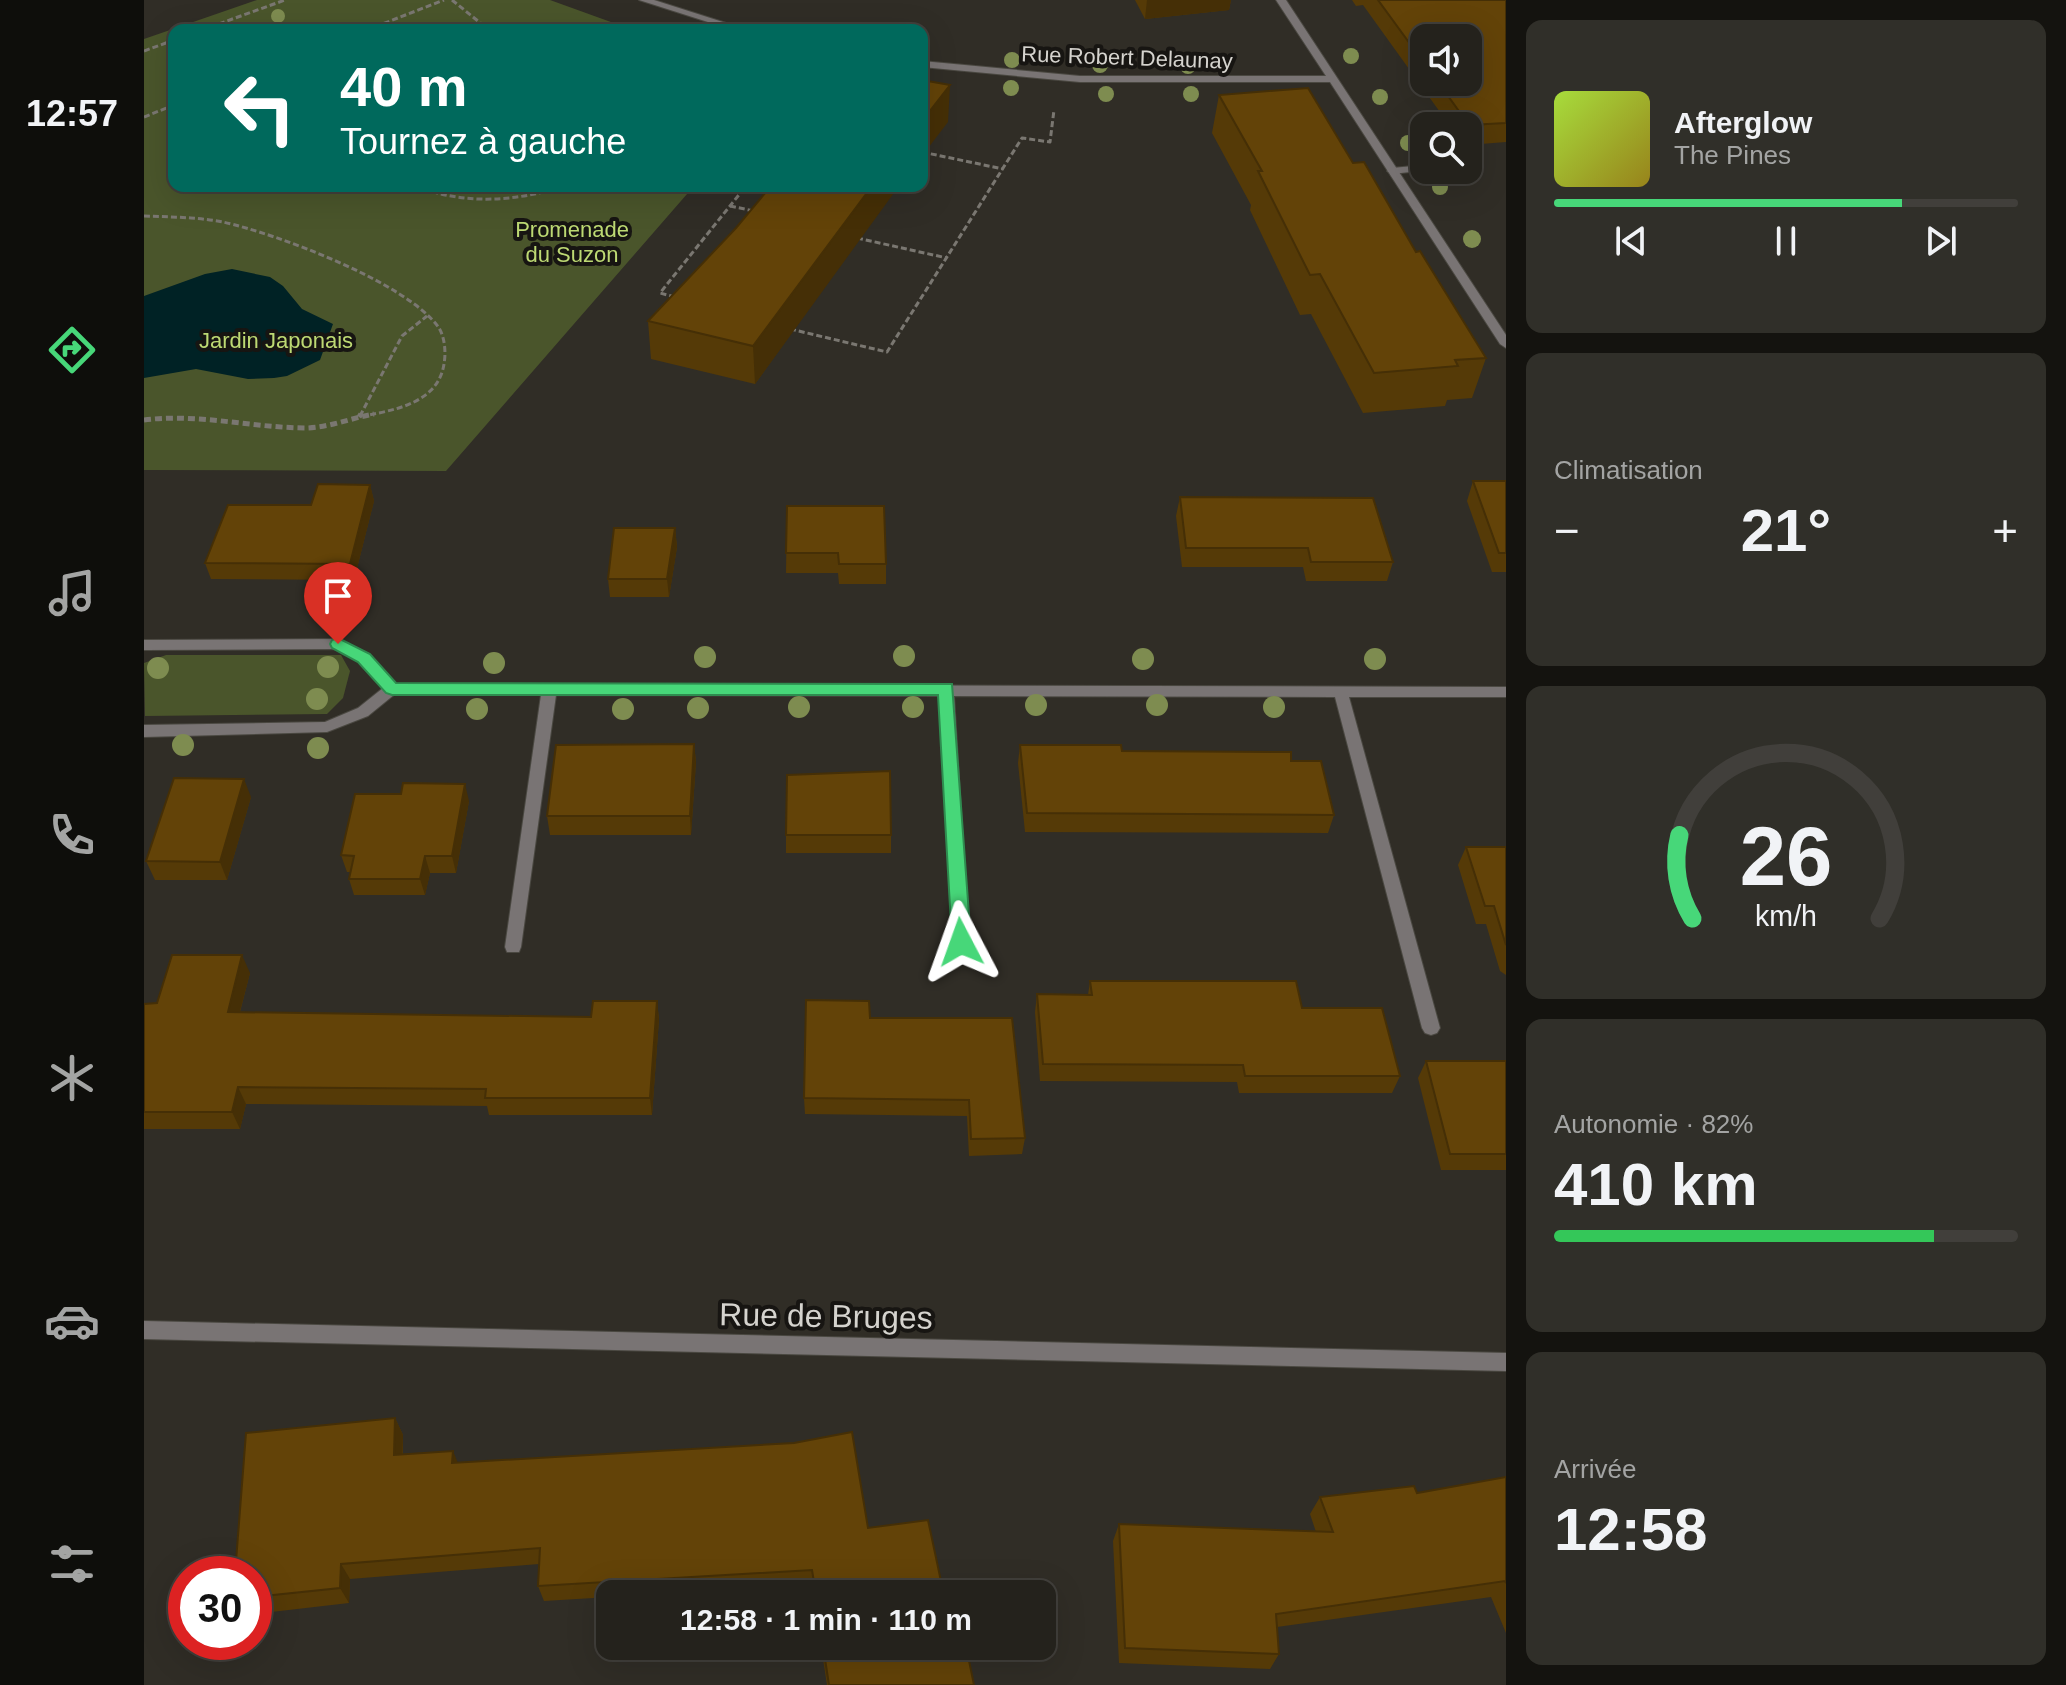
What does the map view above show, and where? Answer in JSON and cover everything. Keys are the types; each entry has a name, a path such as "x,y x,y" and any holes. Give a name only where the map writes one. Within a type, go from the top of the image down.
{"street":[{"path":"644,0 723,24"},
{"path":"1281,0 1506,344"},
{"name":"Rue Robert Delaunay","path":"928,65 1080,79 1332,79"},
{"path":"1392,171 1410,169"},
{"path":"144,645 338,644 364,658 392,689"},
{"path":"144,731 327,727 363,712 392,689 1506,692"},
{"path":"946,689 961,942"},
{"path":"513,947 549,691"},
{"path":"1341,693 1431,1028"},
{"name":"Rue de Bruges","path":"144,1330 1506,1362"}],"path":[{"path":"219,24 285,0"},
{"path":"382,24 444,0"},
{"path":"452,0 482,24"},
{"path":"144,51 168,42"},
{"path":"144,117 168,107"},
{"path":"785,328 887,352 1022,138 1050,142 1053,129"},
{"path":"928,153 1003,169"},
{"path":"436,192 456,198 487,200 548,192"},
{"path":"685,300 660,293 741,192"},
{"path":"730,206 756,212"},
{"path":"144,216 206,219 276,237 367,278 428,315 443,335 445,355 441,377 423,396 407,406 330,426 294,426 200,416 144,420"},
{"path":"852,237 947,258"},
{"path":"358,418 383,378 395,342 402,332 428,315"}],"green space":[{"name":"Jardin Japonais","path":"257,0 550,0 616,24 187,24"},
{"name":"Jardin Japonais","path":"168,31 168,192 689,192 446,471 144,470 144,39"},
{"path":"166,655 341,655 350,671 343,698 327,714 145,716 144,663"}],"water":[{"path":"232,269 270,277 283,286 302,309 333,324 320,360 287,376 274,378 248,379 196,369 144,378 144,296 205,274"}],"building":[{"path":"1378,0 1506,0 1506,123 1482,124 1482,112 1460,112 1448,96 1482,96 1482,24 1410,24 1410,44"},
{"path":"928,81 950,85 928,113"},
{"path":"1308,88 1353,163 1364,162 1416,252 1420,251 1486,358 1455,360 1458,366 1374,373 1320,274 1310,275 1258,171 1262,171 1219,95"},
{"path":"766,192 868,192 753,346 648,321"},
{"path":"1473,481 1506,481 1506,553 1499,553"},
{"path":"318,484 370,485 350,564 205,563 228,505 311,505"},
{"path":"1180,497 1373,498 1393,562 1311,562 1308,548 1186,548"},
{"path":"787,506 884,506 886,564 839,564 838,553 786,553"},
{"path":"614,528 675,528 667,579 608,579"},
{"path":"694,744 690,816 547,816 556,745"},
{"path":"1020,745 1121,745 1122,751 1291,752 1291,761 1321,761 1334,815 1027,813"},
{"path":"890,771 891,835 786,835 787,775"},
{"path":"174,778 244,779 220,862 146,861"},
{"path":"403,783 465,784 452,856 425,856 420,879 349,879 354,856 341,855 355,794 401,794"},
{"path":"1466,847 1506,847 1506,945 1494,906 1485,906"},
{"path":"172,955 242,955 228,1012 591,1017 593,1001 657,1001 650,1098 485,1098 486,1089 238,1087 232,1112 144,1112 144,1004 157,1003"},
{"path":"1090,981 1296,981 1302,1008 1382,1008 1400,1076 1245,1076 1243,1065 1043,1064 1037,994 1092,995"},
{"path":"806,1000 869,1001 870,1018 1012,1018 1025,1138 971,1139 969,1100 804,1098"},
{"path":"1426,1061 1506,1061 1506,1154 1450,1154"},
{"path":"395,1418 394,1455 453,1451 452,1463 794,1443 852,1432 868,1528 928,1520 941,1580 814,1580 812,1570 596,1580 596,1583 538,1586 540,1548 341,1564 340,1588 272,1595 272,1556 236,1556 246,1433"},
{"path":"1506,1477 1506,1583 1276,1614 1279,1654 1125,1648 1119,1524 1333,1532 1320,1497 1414,1486 1417,1493"},
{"path":"825,1660 969,1660 974,1685 829,1685"}],"route":[{"path":"338,644 364,658 392,689 946,689 961,942"}],"park label":[{"name":"Promenade du Suzon","path":"572,242"}]}
